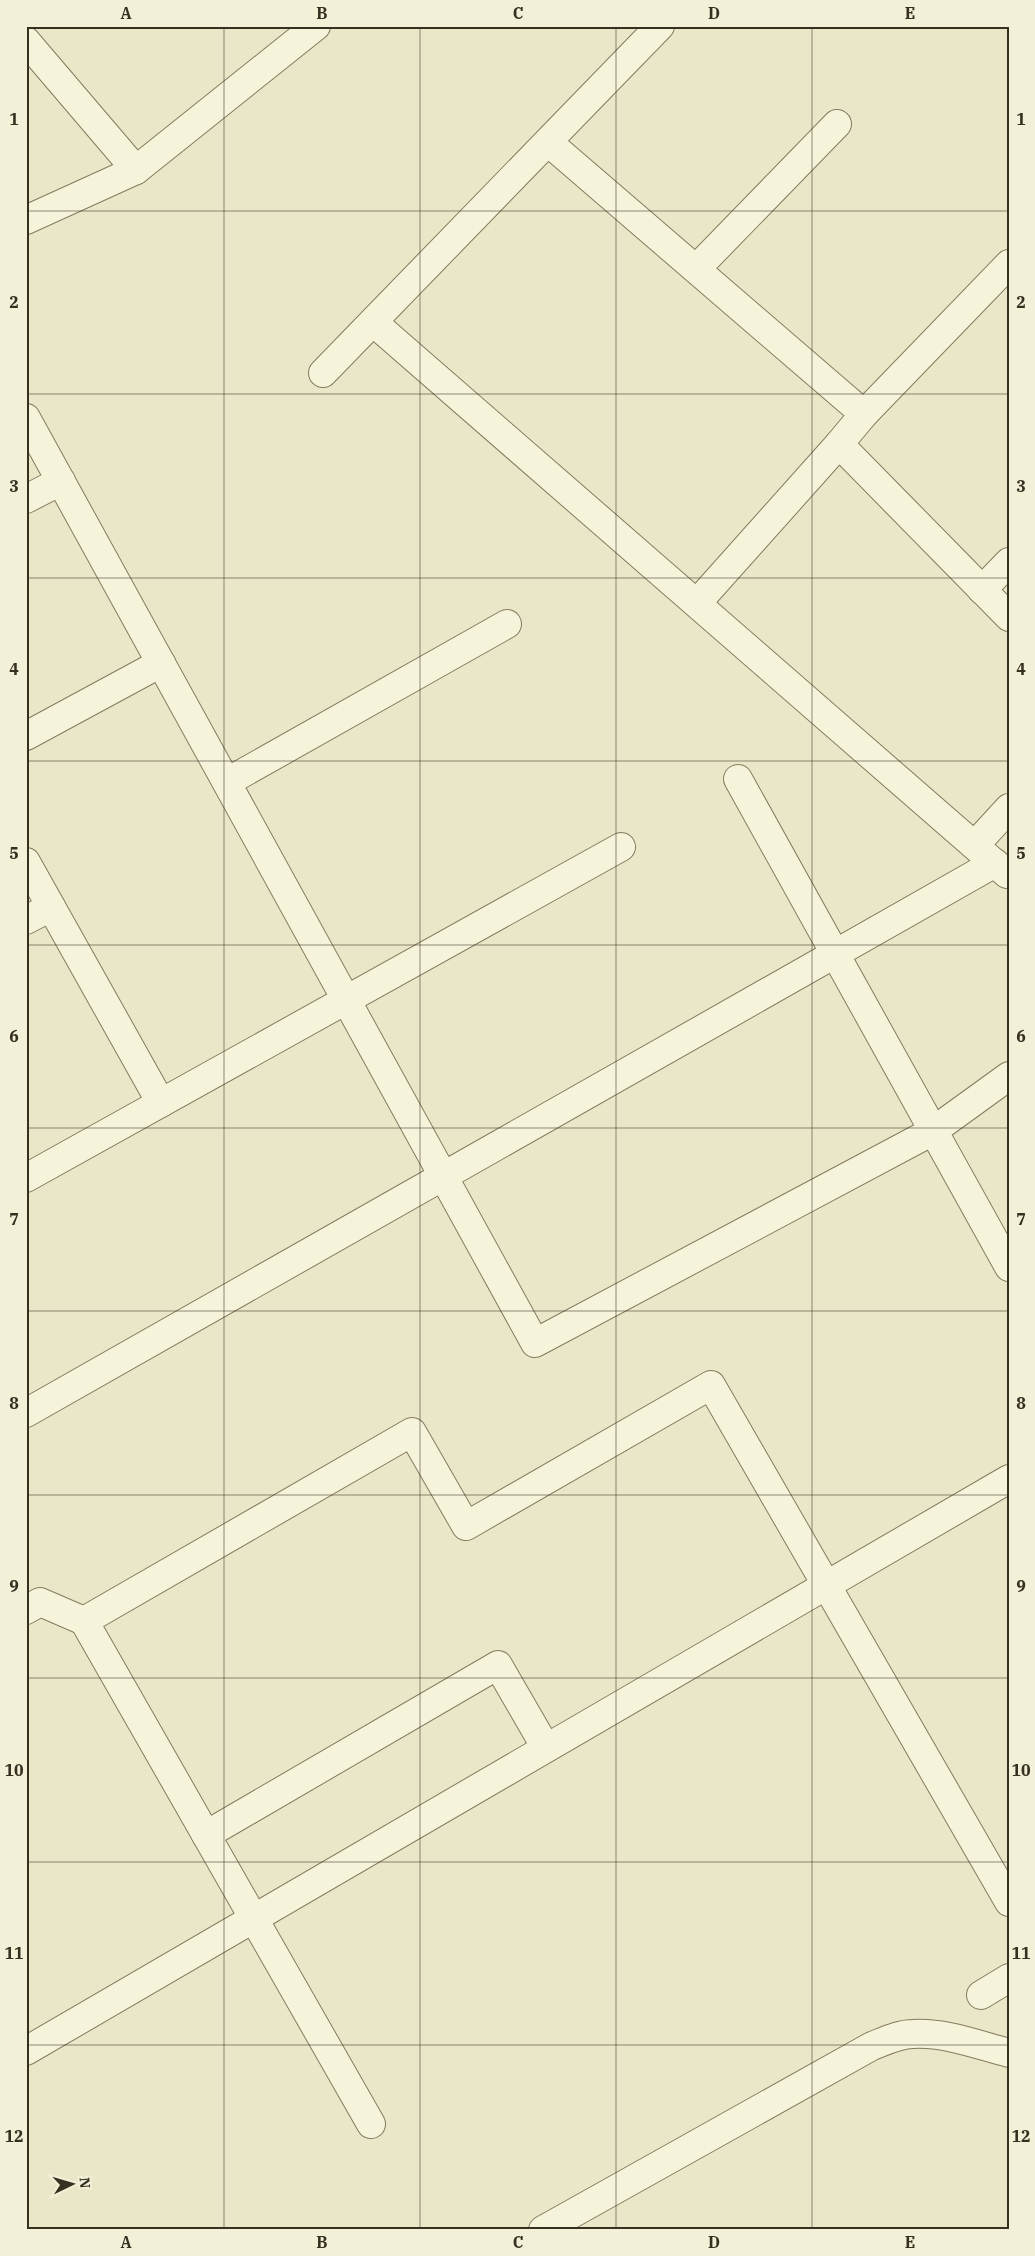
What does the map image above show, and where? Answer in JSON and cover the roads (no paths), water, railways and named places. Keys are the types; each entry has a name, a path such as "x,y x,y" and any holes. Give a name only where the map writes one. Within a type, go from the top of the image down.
{"street":[{"path":"26,220 136,170 316,26"},
{"path":"323,373 660,26"},
{"path":"26,41 136,170"},
{"path":"696,269 837,124"},
{"path":"548,142 864,414"},
{"path":"697,603 864,414 1009,264"},
{"path":"26,1413 835,954 1002,869 373,322"},
{"path":"26,418 535,1342 933,1131 1009,1076"},
{"path":"839,444 1009,617"},
{"path":"26,498 61,481"},
{"path":"982,590 1009,562"},
{"path":"227,782 507,624"},
{"path":"26,736 161,663"},
{"path":"738,779 1009,1267"},
{"path":"975,845 1009,808"},
{"path":"26,1178 620,847"},
{"path":"26,862 161,1103"},
{"path":"26,920 51,907"},
{"path":"84,1621 412,1432 466,1526 711,1384 1009,1902"},
{"path":"26,2051 1009,1479"},
{"path":"26,1610 40,1602 84,1621 370,2124"},
{"path":"206,1835 498,1665 546,1748"},
{"path":"981,1994 1009,1978"},
{"path":"543,2230 872,2046 894,2037 911,2034 933,2034 1009,2053"}]}
